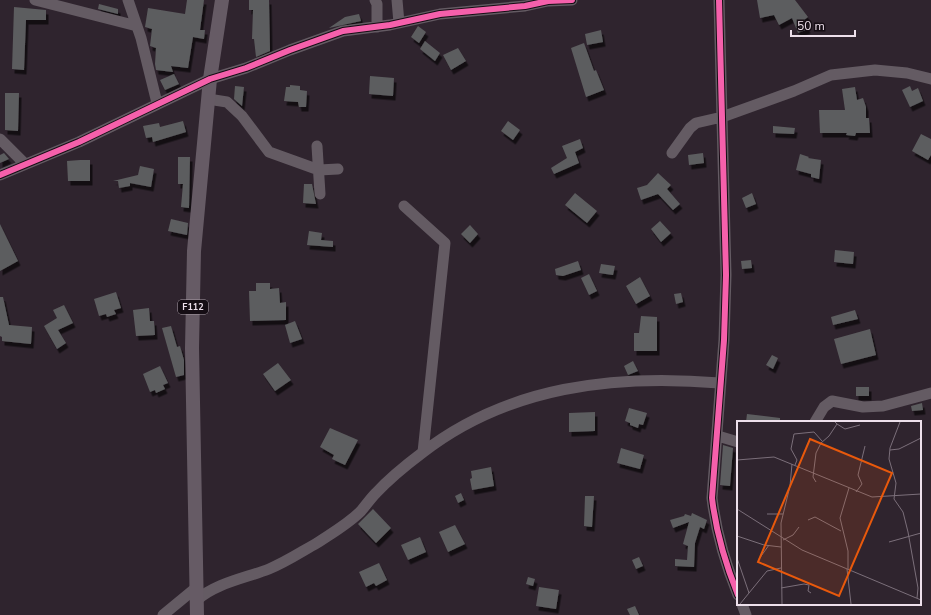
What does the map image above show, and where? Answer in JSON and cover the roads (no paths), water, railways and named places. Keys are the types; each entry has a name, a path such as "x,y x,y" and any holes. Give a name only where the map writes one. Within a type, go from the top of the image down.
{"main road":[{"name":"F112","path":"197,615 192,348 194,251 210,79 222,0"}],"street":[{"path":"35,0 137,26"},
{"path":"128,0 137,26 157,103"},
{"path":"375,0 377,4 377,27"},
{"path":"397,0 399,23"},
{"path":"0,175 92,136 157,103 210,79 246,68 343,31 377,27 440,14 572,0"},
{"path":"719,0 726,275 718,436 712,498 722,552 737,592"},
{"path":"672,153 690,128 696,123 722,117 831,76 843,73 875,70 907,73 931,78"},
{"path":"208,99 227,102 242,116 269,152 320,170 338,169"},
{"path":"0,139 25,164"},
{"path":"317,146 320,170 320,194"},
{"path":"404,206 445,243 423,452"},
{"path":"163,615 197,593 209,591 289,559 345,524 360,512 375,494 402,469 423,452 473,420 504,406 529,398 572,388 638,380 663,379 720,383"},
{"path":"816,421 824,407 832,401 863,407 883,406 931,393"},
{"path":"718,436 737,442"},
{"path":"742,605 746,615"}]}
